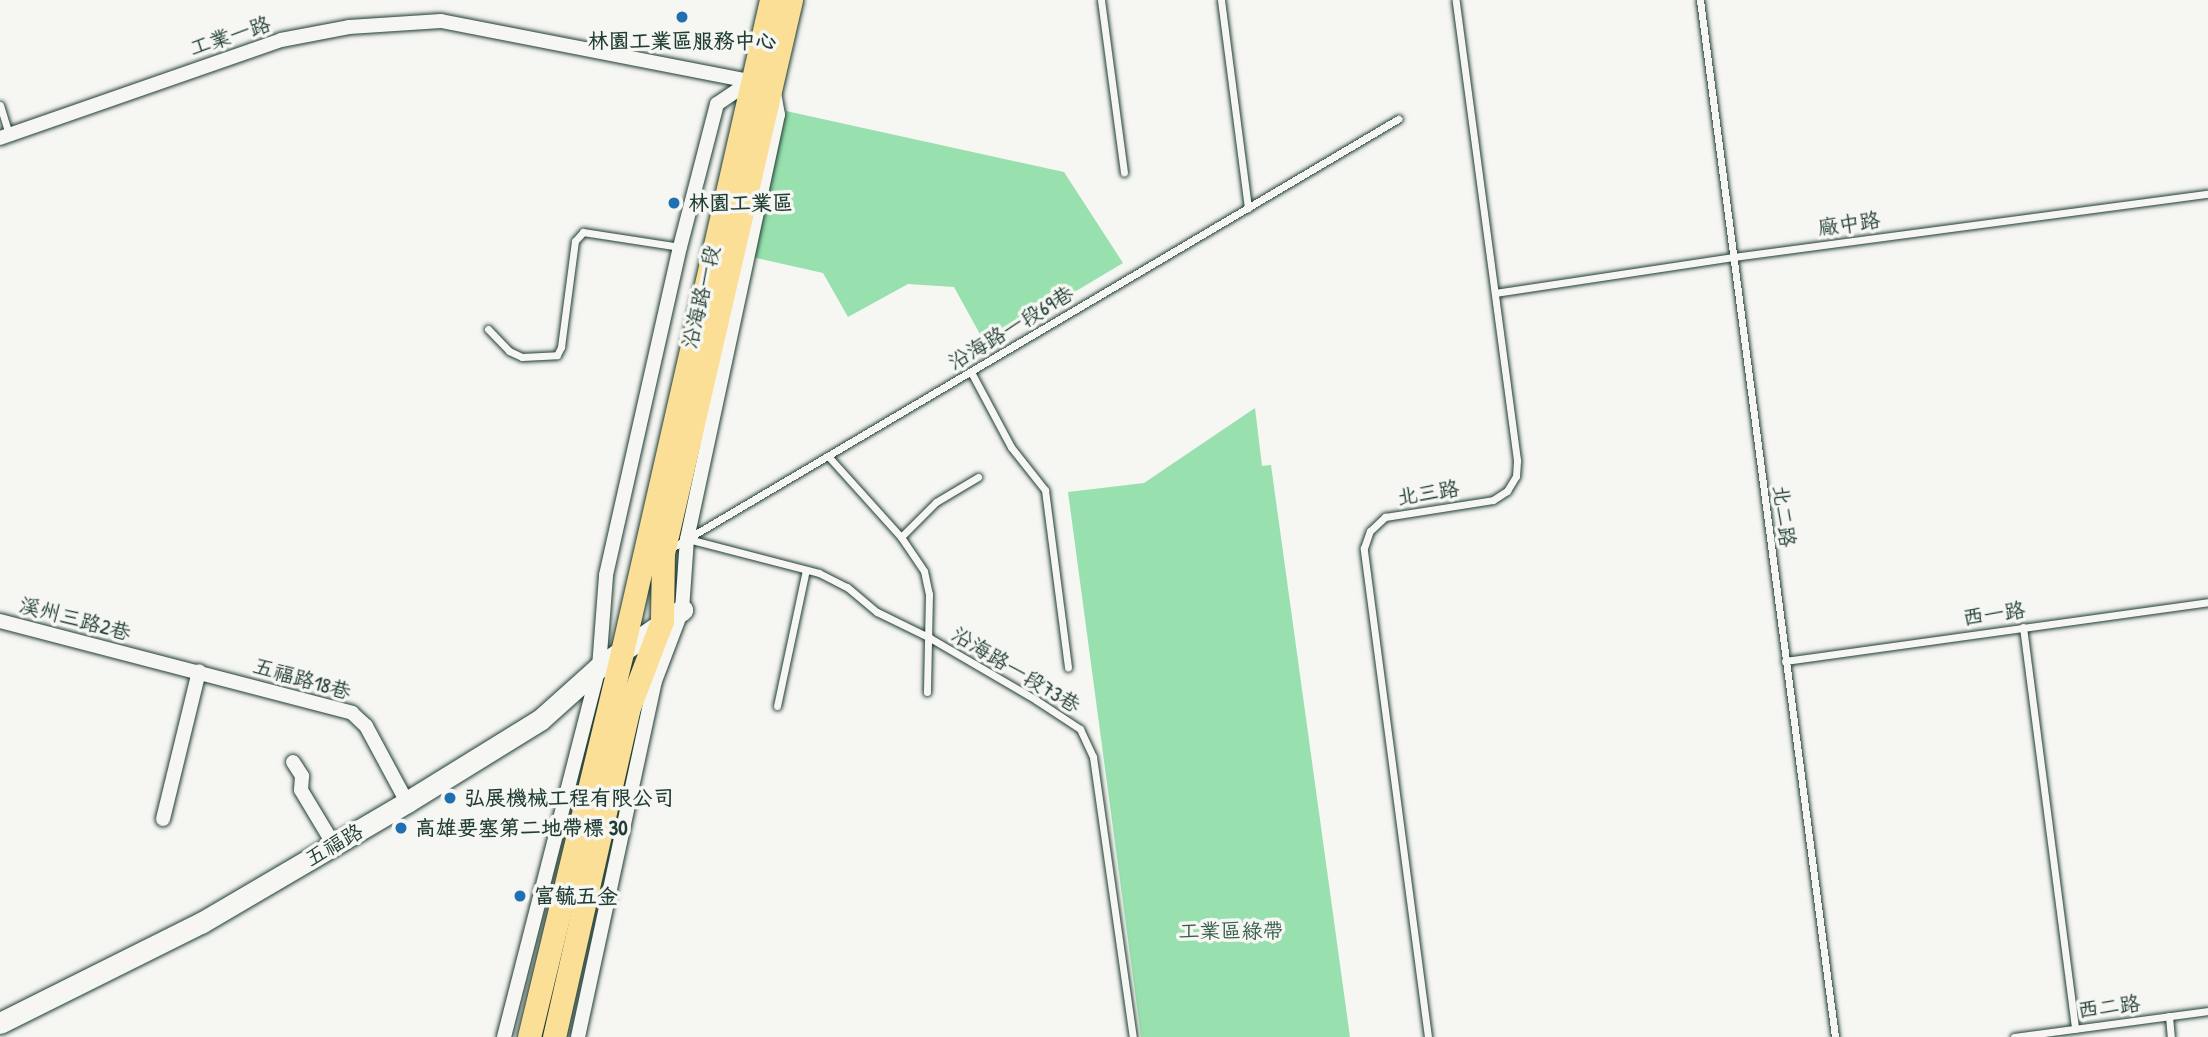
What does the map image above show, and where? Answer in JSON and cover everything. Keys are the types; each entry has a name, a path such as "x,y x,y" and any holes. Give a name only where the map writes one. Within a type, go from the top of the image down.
{"main road":[{"path":"762,82 771,0"},
{"path":"762,82 791,0"},
{"name":"沿海路一段","path":"554,1037 628,710 672,616 663,553 762,82"},
{"name":"沿海路一段","path":"529,1037 622,652 640,565 762,82"}],"street":[{"name":"工業一路","path":"4,136 281,40 349,27 441,21 762,82"},
{"name":"沿海路一段","path":"504,1037 599,667 606,575 680,247 717,104 762,82 778,115 672,616 578,1037"},
{"name":"五福路","path":"0,1023 201,923 407,802 540,720 599,667 672,616"},
{"name":"溪州三路2巷","path":"0,621 140,658"},
{"name":"五福路18巷","path":"140,658 199,671 352,713 366,726 407,802"},
{"path":"163,819 199,671"},
{"path":"293,762 302,776 301,790 334,845"}],"lane":[{"path":"1101,0 1124,172"},
{"path":"1221,0 1248,208"},
{"name":"北三路","path":"1428,1037 1364,548 1370,531 1385,517 1493,500 1507,491 1516,476 1517,460 1456,0"},
{"name":"北二路","path":"1700,0 1835,1037"},
{"path":"0,105 4,136"},
{"name":"沿海路一段69巷","path":"640,565 1398,119"},
{"name":"廠中路","path":"1495,293 1733,257 2208,194"},
{"path":"488,329 509,351 522,357 557,355 561,347 575,241 583,232 680,247"},
{"path":"971,372 1011,447 1045,490 1069,668"},
{"path":"828,456 901,537 924,571 929,594 927,692"},
{"path":"901,537 936,502 978,477"},
{"name":"沿海路一段73巷","path":"687,539 806,570 847,587 877,612 930,638 1080,729 1093,757 1133,1037"},
{"path":"777,706 806,570"},
{"name":"西一路","path":"1785,661 2208,603"},
{"path":"2024,627 2072,1032"},
{"name":"西二路","path":"2014,1037 2072,1032 2208,1011"},
{"path":"2169,1016 2171,1037"}],"green space":[{"path":"786,111 1064,172 1123,263 986,345 954,287 908,284 848,317 823,273 752,257"},
{"name":"工業區綠帶","path":"1255,408 1262,466 1271,465 1350,1037 1141,1037 1068,492 1144,483"}],"place":[{"name":"林園工業區服務中心","path":"682,17"},
{"name":"林園工業區","path":"674,203"},
{"name":"弘展機械工程有限公司","path":"450,798"},
{"name":"高雄要塞第二地帶標 30","path":"401,828"},
{"name":"富毓五金","path":"520,896"}]}
